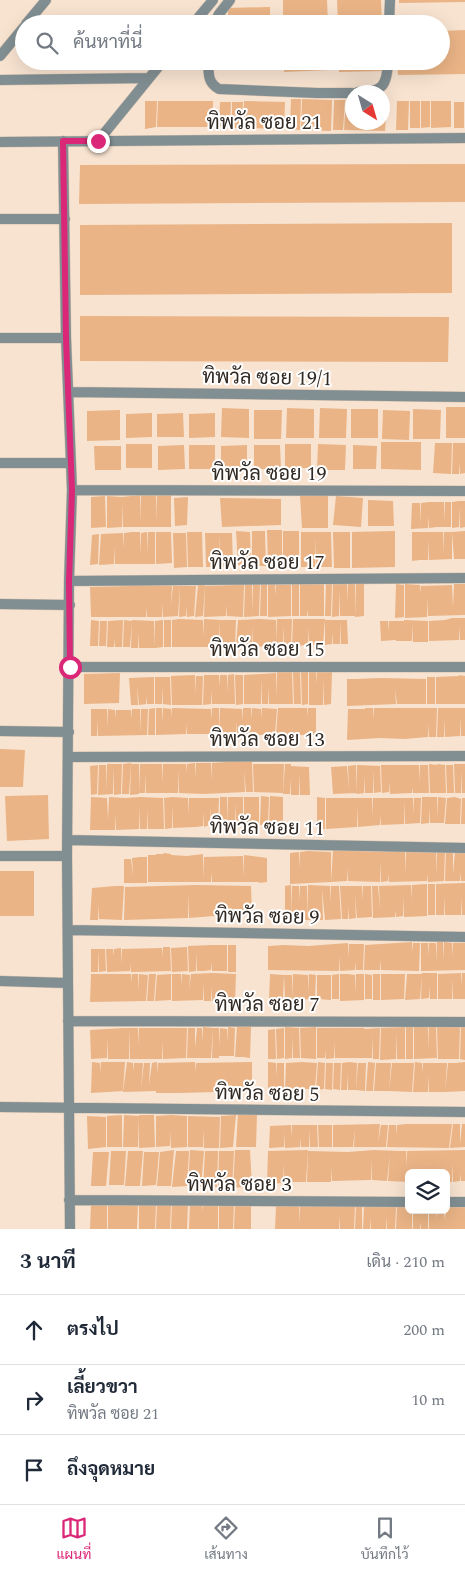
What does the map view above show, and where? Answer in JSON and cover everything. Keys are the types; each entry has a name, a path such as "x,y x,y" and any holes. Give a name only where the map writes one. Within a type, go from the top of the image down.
{"street":[{"path":"34,15 46,0"},
{"path":"200,15 212,0"},
{"path":"218,15 230,0"},
{"path":"389,15 390,0"},
{"path":"0,56 15,38"},
{"path":"98,141 156,70"},
{"path":"208,70 209,80 213,86 219,89 345,93"},
{"path":"384,85 388,70"},
{"path":"0,80 149,78"},
{"name":"ทิพวัล ซอย 21","path":"0,142 465,138"},
{"path":"63,141 66,338 72,490 69,581 70,667 67,856 70,1229"},
{"path":"0,219 65,219"},
{"path":"0,338 66,338"},
{"name":"ทิพวัล ซอย 19/1","path":"68,392 465,397"},
{"path":"0,463 71,463"},
{"name":"ทิพวัล ซอย 19","path":"72,490 465,491"},
{"name":"ทิพวัล ซอย 17","path":"69,581 465,578"},
{"path":"0,604 70,605"},
{"name":"ทิพวัล ซอย 15","path":"70,667 465,667"},
{"path":"0,731 69,732"},
{"name":"ทิพวัล ซอย 13","path":"68,757 465,756"},
{"name":"ทิพวัล ซอย 11","path":"68,840 465,848"},
{"path":"0,856 67,856"},
{"name":"ทิพวัล ซอย 9","path":"68,930 465,936"},
{"path":"0,981 67,983"},
{"name":"ทิพวัล ซอย 7","path":"68,1021 465,1022"},
{"name":"ทิพวัล ซอย 5","path":"0,1107 465,1112"},
{"name":"ทิพวัล ซอย 3","path":"70,1200 405,1202"},
{"path":"450,1202 465,1202"}],"building":[{"path":"283,0 327,0 328,15 283,15"},
{"path":"337,0 381,0 382,15 338,15"},
{"path":"399,0 465,0 465,2 399,3"},
{"path":"270,7 270,15 228,15 228,8"},
{"path":"465,30 465,74 398,75 398,70 450,70 450,31"},
{"path":"284,70 329,70 284,72"},
{"path":"339,70 383,70 383,71 339,72"},
{"path":"291,99 301,99 300,130 290,129"},
{"path":"302,99 332,100 331,131 301,130"},
{"path":"334,100 345,100 343,130 333,130"},
{"path":"145,101 157,101 156,127 145,129"},
{"path":"158,101 213,101 212,127 157,127"},
{"path":"244,101 285,102 284,129 243,128"},
{"path":"397,101 409,101 408,130 396,130"},
{"path":"410,101 420,101 420,128 410,128"},
{"path":"421,101 430,101 430,127 421,128"},
{"path":"431,101 451,101 451,127 431,128"},
{"path":"220,102 231,102 230,127 219,127"},
{"path":"232,102 243,102 242,128 232,128"},
{"path":"454,102 464,102 464,128 454,128"},
{"path":"345,114 345,130 385,130 385,131 344,130"},
{"path":"465,164 465,202 79,204 80,165"},
{"path":"452,223 452,293 80,295 80,225"},
{"path":"80,316 449,317 448,362 80,361"},
{"path":"446,407 465,407 465,438 446,438"},
{"path":"222,408 249,409 249,438 221,437"},
{"path":"287,408 314,409 314,438 286,438"},
{"path":"320,408 347,409 346,438 319,438"},
{"path":"351,409 378,409 378,438 351,438"},
{"path":"413,409 441,410 440,439 413,439"},
{"path":"120,410 120,440 87,441 87,411"},
{"path":"254,410 282,410 281,439 254,439"},
{"path":"383,410 410,411 409,440 382,439"},
{"path":"152,413 152,437 126,438 126,414"},
{"path":"183,413 184,437 157,437 157,414"},
{"path":"215,413 215,437 189,438 189,414"},
{"path":"381,442 421,442 421,470 381,469"},
{"path":"435,443 452,443 451,474 433,473"},
{"path":"453,443 465,443 465,473 460,474 459,462 459,474 452,474"},
{"path":"126,444 152,444 152,468 126,468"},
{"path":"285,444 311,444 311,468 285,468"},
{"path":"318,444 346,445 345,470 317,470"},
{"path":"184,445 185,469 158,470 158,446"},
{"path":"189,445 215,445 215,469 189,469"},
{"path":"247,445 247,469 221,470 221,446"},
{"path":"254,445 280,445 281,469 254,469"},
{"path":"353,445 377,446 376,469 353,469"},
{"path":"94,446 121,446 121,470 95,470"},
{"path":"156,493 156,522 157,493 171,493 171,527 123,527 122,502 122,527 107,528 107,496 140,495 140,522 141,494"},
{"path":"105,496 106,527 91,528 91,497"},
{"path":"300,496 328,496 328,528 302,528"},
{"path":"336,496 363,498 361,527 333,525"},
{"path":"188,497 187,525 175,526 174,498"},
{"path":"220,498 281,499 281,525 222,527"},
{"path":"368,500 393,501 394,526 368,526"},
{"path":"465,501 465,527 460,528 459,507 459,527 452,528 452,502"},
{"path":"444,502 445,521 445,502 451,502 451,527 429,528 428,517 428,528 411,529 412,503 420,503 420,524 421,503"},
{"path":"267,530 282,530 282,566 268,566"},
{"path":"236,531 250,532 251,566 238,565"},
{"path":"252,531 265,531 266,566 252,566"},
{"path":"283,531 299,531 299,566 283,566"},
{"path":"395,531 395,567 352,568 352,532"},
{"path":"465,531 465,559 454,559 452,532"},
{"path":"140,532 140,555 141,533 147,532 148,553 148,532 155,532 155,564 115,564 114,546 114,564 99,565 101,534 123,533 124,548 124,533"},
{"path":"156,532 171,532 172,563 156,564"},
{"path":"187,532 202,532 203,567 188,567"},
{"path":"301,532 331,532 332,567 316,567 315,537 315,567 301,567"},
{"path":"333,532 350,532 350,568 334,568"},
{"path":"412,532 443,532 444,553 444,532 452,532 452,559 429,560 428,540 428,560 412,561"},
{"path":"173,533 186,533 187,567 174,568"},
{"path":"205,533 219,533 219,567 206,567"},
{"path":"219,533 232,533 233,566 220,567"},
{"path":"99,534 98,564 90,565 92,535"},
{"path":"348,582 355,582 355,616 340,616 340,590 339,616 332,617 333,583 347,583 348,602"},
{"path":"356,582 364,582 364,616 355,617"},
{"path":"300,583 324,584 324,616 308,616 307,610 307,616 300,616"},
{"path":"326,583 332,583 331,616 325,616"},
{"path":"261,584 267,585 267,616 260,616"},
{"path":"275,584 275,595 276,585 291,585 291,616 268,617 268,585"},
{"path":"292,584 299,584 299,616 292,616"},
{"path":"396,584 404,585 404,617 395,618"},
{"path":"405,584 420,585 421,594 421,586 452,585 453,607 454,584 465,584 465,615 428,616 428,597 427,617 405,618"},
{"path":"198,585 205,585 203,616 195,617"},
{"path":"244,585 243,617 227,616 227,605 226,616 204,617 205,586"},
{"path":"245,585 252,585 253,612 253,585 260,585 259,616 244,617"},
{"path":"172,586 171,606 173,586 180,586 178,616 163,617 163,604 162,617 147,617 146,607 146,617 91,617 90,587"},
{"path":"180,586 196,586 194,616 187,617 186,605 186,616 179,617"},
{"path":"465,618 465,640 460,640 459,626 459,640 429,641 429,621"},
{"path":"204,619 220,620 219,647 172,647 172,620 203,620 204,637"},
{"path":"277,619 292,619 291,646 284,645 284,626 283,645 253,647 253,626 252,646 236,646 238,620 276,620 276,642"},
{"path":"293,619 325,619 323,645 309,645 308,627 308,645 292,646"},
{"path":"91,620 99,621 98,646 90,646"},
{"path":"123,620 122,647 115,647 115,639 114,647 107,647 108,621"},
{"path":"124,620 132,621 130,647 123,647"},
{"path":"132,620 154,621 155,648 139,648 139,632 138,648 131,648"},
{"path":"163,620 163,647 155,648 155,621"},
{"path":"164,620 171,620 171,647 164,647"},
{"path":"220,620 236,620 235,647 220,647"},
{"path":"325,620 340,620 340,644 333,644 333,632 332,644 325,645"},
{"path":"340,620 347,620 348,644 341,644"},
{"path":"404,620 428,621 428,642 413,642 412,624 412,641 381,641 380,621 388,621 389,632 389,621 404,621 405,635"},
{"path":"100,621 107,621 106,646 99,646"},
{"path":"292,671 293,704 269,704 269,687 268,704 262,704 261,677 261,704 244,704 244,675 276,673 277,697 277,672"},
{"path":"293,671 300,671 301,704 294,704"},
{"path":"301,671 308,671 308,704 302,705"},
{"path":"309,671 316,672 316,683 317,672 332,672 331,704 324,705 324,679 323,705 309,705"},
{"path":"120,673 119,703 84,704 84,674"},
{"path":"234,674 235,704 212,704 211,690 211,704 203,705 204,675 219,675 220,687 220,675 227,675 228,693 228,675"},
{"path":"195,675 195,694 196,676 203,676 202,705 172,705 171,676"},
{"path":"235,675 243,675 243,704 236,705"},
{"path":"465,676 465,704 436,704 436,677"},
{"path":"154,677 154,704 147,704 146,696 146,704 139,705 137,685 138,705 131,705 129,678"},
{"path":"155,677 170,677 171,705 163,704 163,686 162,704 155,704"},
{"path":"427,677 435,677 435,704 427,704"},
{"path":"347,679 426,679 426,704 397,704 395,689 396,704 347,706"},
{"path":"155,708 155,735 148,735 149,709"},
{"path":"156,708 162,708 162,723 163,708 171,709 171,717 172,708 211,709 212,720 212,708 219,708 219,734 187,734 187,724 186,734 156,735"},
{"path":"220,708 242,709 243,721 243,708 251,708 251,720 252,708 261,709 261,718 262,708 277,709 275,734 237,734 236,721 236,734 219,734"},
{"path":"278,708 307,708 308,716 308,708 316,708 316,735 276,735"},
{"path":"373,708 373,719 374,708 437,708 436,737 429,737 429,724 428,737 347,740 348,709"},
{"path":"438,708 465,708 465,736 461,736 460,717 460,736 445,737 444,719 444,737 437,737"},
{"path":"91,709 107,709 107,728 108,709 115,710 115,718 116,710 131,710 132,719 132,709 140,709 140,733 141,709 148,709 147,735 98,736 98,720 97,736 91,736"},
{"path":"0,749 25,750 23,787 0,787"},
{"path":"252,762 253,792 246,792 244,770 245,792 179,793 178,769 178,793 146,793 146,773 145,793 139,793 140,764 162,764 162,783 163,764 186,764 187,772 187,764 195,763 195,778 196,763 211,763 212,780 212,763"},
{"path":"131,763 129,794 122,794 123,764"},
{"path":"107,764 122,764 121,794 114,795 114,767 113,794 98,795 99,765 106,765 106,790"},
{"path":"131,764 139,764 139,794 130,795"},
{"path":"253,764 284,764 283,793 254,792"},
{"path":"285,764 309,767 310,795 300,795 300,774 299,795 291,795 291,779 290,794 283,794"},
{"path":"429,764 437,765 438,785 437,764 445,765 446,793 430,793"},
{"path":"454,764 465,764 465,793 462,793 461,771 461,793 455,793"},
{"path":"98,765 97,794 91,795 90,766"},
{"path":"356,765 357,793 333,794 331,767 347,766 349,790 348,766"},
{"path":"357,765 380,766 381,792 374,793 373,770 373,793 365,793 364,776 364,793 357,794"},
{"path":"381,765 419,765 420,782 420,765 428,765 429,793 413,793 413,787 412,793 390,794 389,781 389,792 382,793"},
{"path":"446,765 453,765 454,793 447,793"},
{"path":"48,795 49,839 7,841 5,796"},
{"path":"261,796 269,797 268,824 260,825"},
{"path":"270,796 283,797 283,824 269,824"},
{"path":"91,797 107,798 108,819 109,797 163,798 164,829 148,829 148,809 147,829 140,829 139,807 139,829 116,830 116,814 115,830 90,830"},
{"path":"220,797 227,797 227,824 220,825"},
{"path":"228,797 243,797 243,824 236,824 235,803 235,824 227,824"},
{"path":"244,797 259,797 259,824 244,824"},
{"path":"317,797 325,798 325,829 317,829"},
{"path":"422,797 437,797 438,818 438,797 446,798 444,823 430,823 429,807 429,823 421,824"},
{"path":"455,797 461,799 460,824 445,824 447,798"},
{"path":"164,798 188,798 188,815 189,798 219,798 218,825 211,826 210,807 210,825 204,827 203,812 203,826 173,828 172,805 172,828 165,829"},
{"path":"326,798 372,798 372,816 373,798 413,798 414,815 414,798 421,798 420,823 405,824 404,800 404,824 381,825 380,815 380,825 358,827 357,806 357,827 326,829"},
{"path":"462,798 465,798 465,824 461,824"},
{"path":"333,850 389,852 405,850 405,875 406,851 436,851 437,876 437,850 445,850 444,881 428,882 427,874 427,881 389,882 388,874 388,881 381,882 380,861 380,882 348,881 348,868 347,881 331,882"},
{"path":"446,850 453,850 453,875 455,850 465,850 465,881 461,881 461,872 460,881 445,881"},
{"path":"299,852 299,868 300,852 331,852 331,882 290,884 290,853"},
{"path":"164,853 187,856 203,854 203,879 204,857 243,856 244,877 244,855 267,858 267,882 212,882 212,872 211,882 148,882 148,855"},
{"path":"147,857 147,883 124,883 124,859 131,859 133,877 132,858"},
{"path":"0,871 34,871 34,916 0,916"},
{"path":"465,883 465,915 462,915 461,897 461,915 445,915 445,896 444,915 436,915 436,884"},
{"path":"427,884 427,916 404,917 403,896 403,916 396,917 395,910 395,917 373,918 372,886 378,886 380,909 379,886 411,885 412,899 412,885"},
{"path":"428,884 435,884 435,915 428,915"},
{"path":"291,885 292,915 292,886 299,886 300,901 300,886 307,886 308,920 285,920 285,886"},
{"path":"308,885 330,886 331,903 331,886 339,886 341,919 325,920 322,889 323,920 308,920"},
{"path":"124,886 122,920 99,919 98,904 98,920 90,920 92,888"},
{"path":"251,886 252,913 189,918 188,893 188,918 124,920 125,887"},
{"path":"340,886 362,886 363,900 363,886 371,886 372,917 357,918 355,895 356,918 349,919 348,907 348,919 342,919"},
{"path":"412,942 412,952 413,943 420,943 419,971 381,970 381,959 380,970 364,970 365,945"},
{"path":"437,942 443,942 443,960 444,942 452,943 452,957 453,943 465,943 465,970 421,971 421,943 428,943 428,956 429,943 436,943 436,963"},
{"path":"348,943 348,958 349,944 364,944 363,970 356,970 355,962 355,970 340,971 339,956 339,971 268,970 268,946"},
{"path":"227,945 227,971 212,971 211,962 211,970 197,971 196,952 196,971 189,972 188,946"},
{"path":"228,945 236,945 236,972 228,972"},
{"path":"163,947 170,947 171,971 131,972 130,964 130,971 107,972 106,949 113,949 114,956 114,949 121,948 121,964 122,949 162,948 163,957"},
{"path":"187,947 188,971 172,972 171,948"},
{"path":"91,949 98,949 98,972 91,972"},
{"path":"98,949 105,949 106,971 99,972"},
{"path":"422,973 437,973 437,999 430,999 429,986 429,998 421,999"},
{"path":"461,973 461,985 462,973 465,973 465,999 453,999 453,979 452,999 438,999 438,974"},
{"path":"91,974 131,974 131,983 132,974 138,974 138,992 139,974 148,975 146,1001 90,1002"},
{"path":"149,974 156,974 154,1001 147,1001"},
{"path":"171,974 171,1000 155,1001 157,975"},
{"path":"172,974 181,974 181,985 182,974 190,975 189,990 191,974 236,974 235,1002 212,1001 212,986 211,1001 204,1001 204,983 203,1000 172,1001"},
{"path":"270,974 284,975 283,1000 269,1000"},
{"path":"293,974 308,975 308,992 309,974 316,975 315,999 292,1000"},
{"path":"339,974 339,999 332,999 332,975"},
{"path":"340,974 355,975 356,993 356,974 364,974 364,1000 340,1001"},
{"path":"365,974 372,975 372,999 365,999"},
{"path":"373,974 380,974 380,1000 373,1000"},
{"path":"381,974 405,974 404,999 381,1000"},
{"path":"407,974 422,974 420,999 405,1000"},
{"path":"284,975 292,975 292,999 285,1000"},
{"path":"317,975 331,975 331,1000 317,999"},
{"path":"237,1025 251,1027 250,1058 235,1057"},
{"path":"429,1025 436,1026 437,1058 414,1059 414,1026 428,1026 429,1049"},
{"path":"460,1025 459,1059 438,1059 437,1026"},
{"path":"406,1026 413,1027 413,1059 406,1059"},
{"path":"461,1026 465,1026 465,1060 460,1059"},
{"path":"203,1027 213,1028 211,1058 187,1058 188,1028 195,1028 195,1048 197,1028 202,1028 203,1042"},
{"path":"228,1027 235,1028 234,1056 212,1058 213,1028 219,1028 219,1047 220,1028 227,1029 227,1043"},
{"path":"285,1027 299,1028 300,1058 293,1058 292,1036 292,1058 285,1059"},
{"path":"316,1027 316,1059 301,1058 300,1028"},
{"path":"405,1027 405,1059 397,1059 397,1032 396,1059 380,1060 381,1028"},
{"path":"130,1028 129,1059 108,1059 107,1037 107,1058 91,1059 90,1030"},
{"path":"130,1028 138,1028 138,1046 139,1028 187,1028 186,1058 163,1059 163,1041 162,1059 130,1059"},
{"path":"284,1028 284,1058 277,1059 276,1029"},
{"path":"317,1028 380,1028 379,1059 373,1059 373,1036 372,1058 335,1058 334,1042 334,1058 326,1059 325,1050 325,1058 317,1058"},
{"path":"275,1029 276,1059 268,1059 268,1030"},
{"path":"92,1062 100,1063 100,1074 101,1062 125,1062 123,1091 91,1093"},
{"path":"127,1062 133,1063 133,1071 134,1063 143,1063 141,1089 144,1063 150,1063 149,1085 152,1063 157,1062 157,1074 158,1063 195,1062 196,1073 196,1063 252,1062 252,1091 123,1092"},
{"path":"268,1062 276,1063 276,1077 277,1063 284,1063 284,1089 268,1090"},
{"path":"318,1062 325,1063 324,1089 316,1090"},
{"path":"368,1062 375,1063 373,1091 366,1091"},
{"path":"415,1062 422,1063 422,1073 423,1063 447,1063 445,1092 429,1092 429,1075 428,1092 413,1092"},
{"path":"465,1062 465,1091 445,1092 448,1063"},
{"path":"286,1063 317,1063 315,1089 285,1089"},
{"path":"326,1063 333,1063 332,1090 325,1089"},
{"path":"334,1063 341,1063 340,1090 333,1089"},
{"path":"342,1063 357,1063 356,1090 348,1090 348,1074 347,1090 341,1090"},
{"path":"358,1063 366,1063 365,1091 356,1090"},
{"path":"376,1063 391,1063 389,1091 374,1091"},
{"path":"392,1063 414,1063 412,1092 389,1091"},
{"path":"238,1114 257,1114 256,1147 236,1147"},
{"path":"122,1115 122,1147 107,1147 107,1116"},
{"path":"124,1115 139,1116 138,1147 123,1147"},
{"path":"139,1115 154,1115 155,1147 139,1148"},
{"path":"236,1115 233,1147 220,1148 221,1116"},
{"path":"87,1116 106,1117 106,1147 88,1149"},
{"path":"156,1116 187,1116 187,1147 171,1148 170,1131 170,1146 156,1147"},
{"path":"188,1116 220,1117 219,1148 204,1148 203,1129 203,1147 188,1147"},
{"path":"380,1124 378,1143 381,1125 388,1125 386,1147 354,1147 355,1129 353,1147 333,1147 333,1125"},
{"path":"452,1124 449,1148 387,1147 389,1125 396,1125 396,1135 397,1125"},
{"path":"453,1124 460,1124 460,1144 462,1124 465,1124 465,1147 450,1148"},
{"path":"291,1125 291,1137 292,1125 317,1125 318,1147 310,1147 309,1129 309,1147 301,1147 300,1138 300,1147 285,1148 284,1133 284,1147 269,1148 270,1126"},
{"path":"318,1125 332,1125 332,1147 319,1147"},
{"path":"174,1150 171,1186 157,1186 160,1152"},
{"path":"190,1150 204,1151 201,1187 188,1187"},
{"path":"235,1150 250,1150 252,1186 233,1188"},
{"path":"308,1150 306,1182 284,1182 284,1164 283,1183 267,1184 268,1151"},
{"path":"374,1150 406,1151 406,1167 407,1151 465,1150 465,1181 461,1181 460,1173 460,1181 453,1182 452,1163 452,1182 450,1182 450,1169 405,1169 405,1182 388,1181 390,1155 387,1181 372,1180 372,1160 371,1180 332,1181 332,1167 331,1182 307,1182 308,1151 348,1152"},
{"path":"111,1151 126,1151 124,1185 109,1185"},
{"path":"128,1151 143,1151 140,1186 125,1186"},
{"path":"176,1151 189,1151 187,1186 172,1187"},
{"path":"205,1151 218,1151 217,1187 203,1188"},
{"path":"219,1151 234,1151 232,1188 218,1188"},
{"path":"93,1152 109,1152 106,1186 91,1186"},
{"path":"144,1152 159,1152 156,1185 142,1186"},
{"path":"190,1202 202,1203 202,1211 203,1203 218,1203 218,1229 189,1229"},
{"path":"108,1203 138,1204 137,1229 108,1229"},
{"path":"157,1203 171,1204 170,1229 156,1229"},
{"path":"172,1203 188,1203 187,1229 171,1229"},
{"path":"219,1203 234,1203 233,1229 219,1229"},
{"path":"91,1204 107,1204 107,1229 90,1229"},
{"path":"139,1204 156,1204 155,1229 139,1229"},
{"path":"235,1204 251,1204 251,1229 234,1229"},
{"path":"299,1205 300,1224 300,1205 355,1206 354,1229 340,1229 340,1216 339,1229 275,1229 276,1206"},
{"path":"356,1206 362,1207 362,1229 355,1229"},
{"path":"364,1206 396,1207 395,1229 387,1229 386,1217 386,1229 371,1229 371,1218 370,1229 363,1229"},
{"path":"397,1207 405,1207 405,1214 412,1214 412,1229 396,1229"},
{"path":"450,1207 465,1207 465,1229 429,1229 429,1214 436,1214 437,1219 437,1214 444,1214 445,1221 446,1214 450,1214"},
{"path":"413,1214 428,1214 428,1229 421,1229 421,1222 420,1229 413,1229"}],"route":[{"path":"70,667 69,581 72,490 66,338 63,141 98,141"}]}
